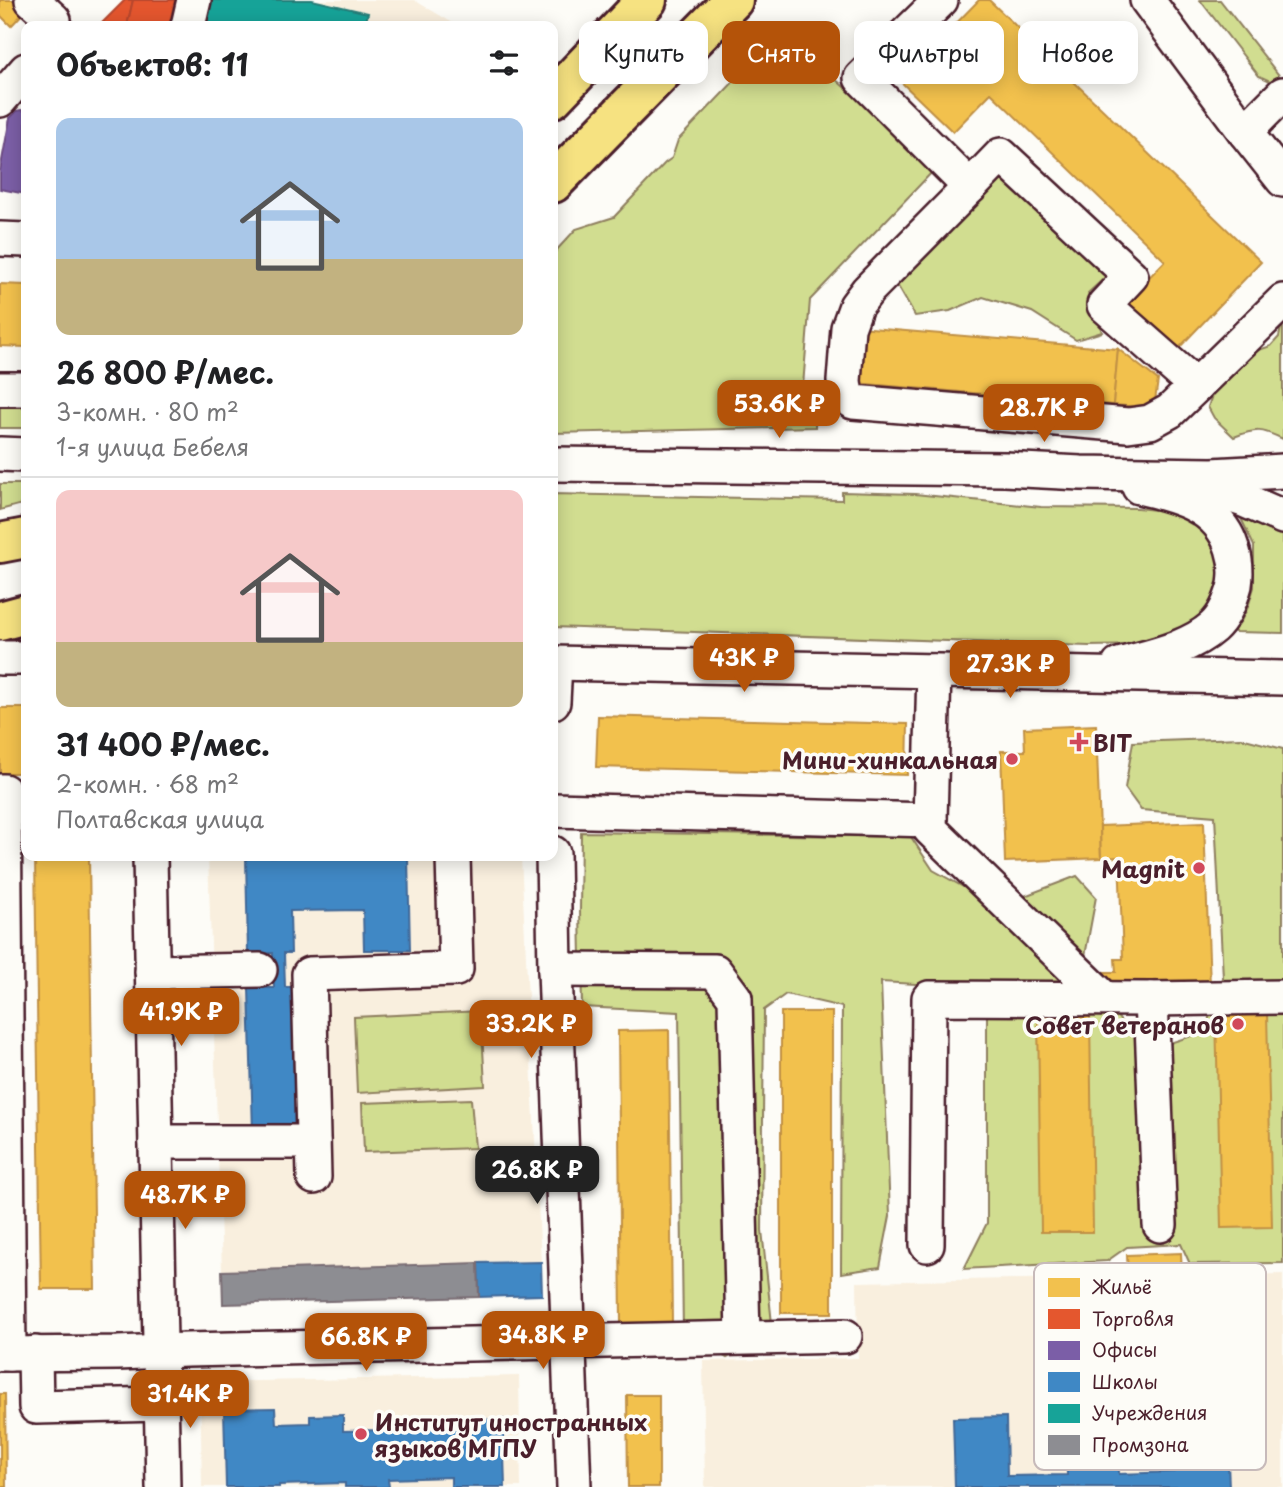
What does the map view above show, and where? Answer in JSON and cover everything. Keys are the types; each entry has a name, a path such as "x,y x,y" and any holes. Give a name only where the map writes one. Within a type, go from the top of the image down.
{"main road":[{"path":"558,93 647,0"},
{"path":"558,178 733,0"},
{"path":"0,543 21,539"},
{"path":"0,621 21,615"}],"street":[{"path":"189,21 194,0"},
{"path":"942,0 861,78 970,187"},
{"path":"1147,0 1283,180"},
{"path":"0,100 21,76"},
{"path":"1245,132 1283,94"},
{"path":"1196,386 1104,304 1130,276 1001,155 868,290 856,306 848,328 844,380 846,396 853,402 1128,425 1150,422 1170,411 1196,386 1283,301"},
{"path":"0,239 21,240"},
{"path":"0,388 21,389"},
{"path":"0,454 21,455"},
{"path":"1212,475 1283,460"},
{"path":"558,464 1005,469 1171,475 1283,471"},
{"path":"1081,473 1175,496 1200,507 1217,521 1229,536 1236,559 1232,597 1225,613 1214,626 1173,648 1086,674"},
{"path":"1171,475 1244,500 1283,517"},
{"path":"0,658 21,657"},
{"path":"558,663 1283,678"},
{"path":"934,671 930,829 1104,998"},
{"path":"0,791 4,791 15,1354 36,1407 162,1405"},
{"path":"558,810 930,820"},
{"path":"150,861 163,1487"},
{"path":"314,1177 309,974 456,969 453,861"},
{"path":"553,861 574,1487"},
{"path":"152,972 260,970"},
{"path":"555,970 715,971 734,998 743,1337"},
{"path":"927,1245 929,998 1152,999 1283,996"},
{"path":"1152,999 1160,1225"},
{"path":"156,1142 313,1142"},
{"path":"15,1354 845,1336"}],"shaded area":[{"path":"133,0 414,0 450,21 128,21"},
{"path":"208,861 521,861 541,1262 222,1271"},
{"path":"1266,1274 1283,1274 1283,1487 705,1487 703,1361 858,1358 857,1282 1034,1279 1034,1470 1266,1470"},
{"name":"Институт иностранных языков МГПУ","path":"519,1376 521,1487 202,1487 200,1382"}],"green space":[{"path":"1200,0 1220,0 1281,78 1270,81 1259,76"},
{"path":"840,83 935,169 810,300 803,386 817,388 815,427 558,433 558,249 576,229 614,217 672,158 678,140 731,84"},
{"path":"996,175 1112,271 1088,293 1102,332 1076,340 1032,312 983,297 950,311 915,316 896,283"},
{"path":"1283,317 1283,439 1259,431 1234,437 1214,418 1208,407 1219,375 1253,352 1271,346 1279,337"},
{"path":"0,404 21,405 21,428 0,428"},
{"path":"0,484 21,484 21,504 0,510"},
{"path":"842,492 915,494 1041,507 1137,508 1175,512 1196,522 1209,535 1217,549 1222,582 1204,622 1144,645 1089,646 558,627 558,494 842,500"},
{"path":"1239,514 1283,531 1283,633 1233,630 1248,607 1254,587 1254,546"},
{"path":"1241,738 1283,749 1283,1263 1190,1263 1181,1244 1127,1247 1107,1261 964,1269 987,1223 987,988 881,982 890,1216 880,1267 841,1273 842,1007 786,994 764,1010 762,1230 773,1333 727,1358 683,1334 679,1012 582,1007 581,832 911,837 933,870 976,894 1022,897 1077,876 1096,897 1082,972 1127,1029 1167,1044 1204,1032 1223,978 1215,816 1141,810 1125,788 1133,742"},
{"path":"481,1011 485,1086 357,1093 354,1017"},
{"path":"471,1099 475,1148 364,1152 362,1103"}],"building: Жильё":[{"path":"0,0 20,0 28,8 11,26 0,15"},
{"path":"979,0 989,0 1018,28 1018,84 1076,84 1261,262 1177,350 1126,301 1165,261 991,93 953,132 903,84 1004,84 1004,21 959,21"},
{"path":"0,284 21,285 21,347 0,346"},
{"path":"859,327 1118,349 1113,405 855,383"},
{"path":"1118,349 1158,380 1154,408 1113,405"},
{"path":"0,708 21,708 21,773 0,773"},
{"path":"598,716 908,724 907,775 596,767"},
{"path":"1096,725 1101,858 1005,862 1001,751 1025,751 1024,728"},
{"path":"1204,822 1210,986 1104,990 1104,972 1116,972 1115,959 1123,959 1119,857 1101,858 1100,826"},
{"path":"35,861 89,861 95,1289 41,1289"},
{"path":"781,1012 832,1012 832,1313 781,1313"},
{"path":"1267,1013 1272,1227 1221,1228 1216,1014"},
{"path":"1090,1015 1093,1232 1041,1232 1038,1016"},
{"path":"669,1030 672,1324 621,1324 618,1031"},
{"path":"1181,1253 1181,1263 1127,1263 1127,1255"},
{"path":"0,1394 5,1394 6,1487 0,1487"},
{"path":"627,1395 659,1395 659,1487 628,1487"}],"building: Торговля":[{"path":"125,0 133,0 128,21 104,21"},
{"path":"133,0 175,0 170,21 128,21"}],"building: Офисы":[{"path":"21,110 21,193 0,189 0,171 10,118"}],"building: Школы":[{"path":"246,861 408,861 410,950 364,950 363,910 290,911 291,953 284,953 285,987 295,987 299,1132 253,1133 249,988 274,988 273,953 248,954"},
{"path":"541,1262 542,1295 479,1297 478,1263"},
{"path":"275,1408 276,1424 310,1423 310,1416 343,1415 343,1431 380,1430 380,1423 503,1419 505,1487 451,1487 451,1477 388,1479 389,1487 345,1487 345,1483 226,1487 224,1409"},
{"path":"1006,1417 1007,1476 1067,1475 1067,1470 1119,1470 1119,1474 1228,1470 1229,1487 955,1487 953,1418"}],"building: Учреждения":[{"path":"211,0 312,0 368,13 366,21 206,21"}],"building: Промзона":[{"path":"478,1263 479,1297 223,1304 222,1271"}],"place":[{"name":"BIT","path":"1079,742"},
{"name":"Мини-хинкальная","path":"1012,759"},
{"name":"Magnit","path":"1199,868"},
{"name":"Совет ветеранов","path":"1238,1024"},
{"name":"Институт иностранных языков МГПУ","path":"361,1434"}]}
